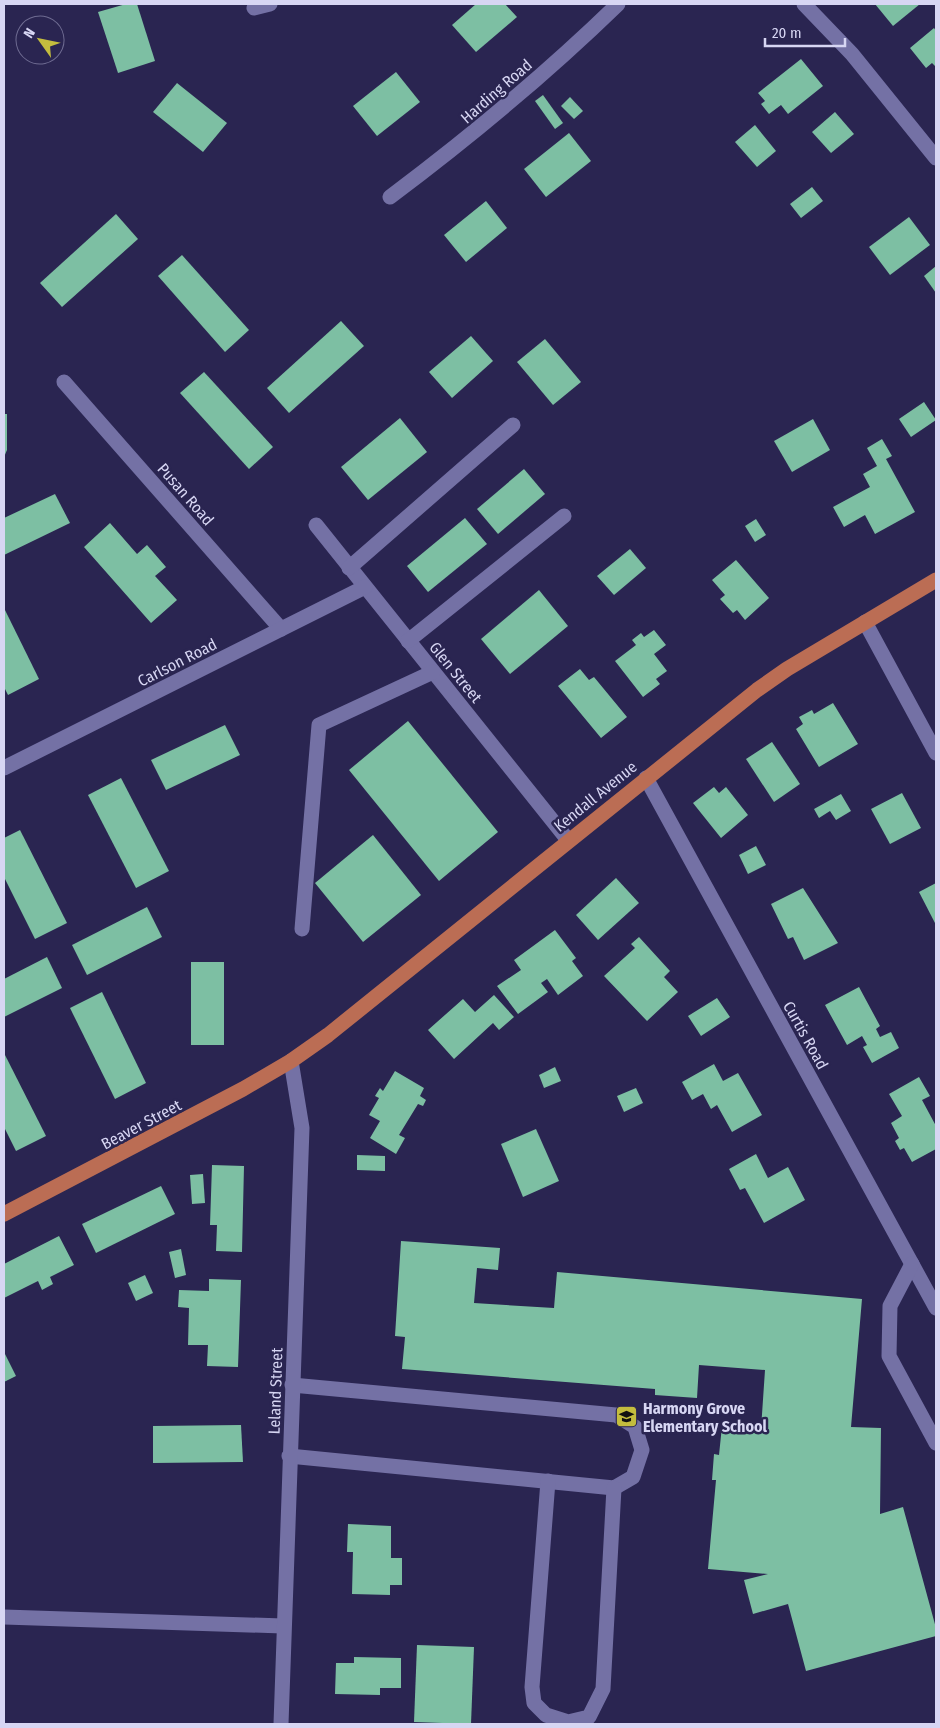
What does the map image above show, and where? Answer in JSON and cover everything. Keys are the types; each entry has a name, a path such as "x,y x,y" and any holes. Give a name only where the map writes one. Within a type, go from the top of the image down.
{"main road":[{"name":"Kendall Avenue","path":"291,1061 341,1025 756,690 864,622 936,580"},
{"name":"Beaver Street","path":"4,1214 160,1134 291,1061"}],"street":[{"path":"254,8 270,4"},
{"name":"Harding Road","path":"390,197 449,153 498,112 618,4"},
{"path":"804,4 852,54 936,158"},
{"name":"Pusan Road","path":"64,382 281,629"},
{"path":"349,568 513,425"},
{"path":"408,641 564,516"},
{"name":"Glen Street","path":"316,526 568,840"},
{"name":"Carlson Road","path":"4,768 365,587"},
{"path":"864,622 936,753"},
{"path":"302,929 319,725 434,672"},
{"name":"Curtis Road","path":"646,778 936,1308"},
{"name":"Leland Street","path":"281,1724 302,1128 291,1061"},
{"path":"912,1264 890,1306 889,1356 936,1442"},
{"path":"289,1456 614,1488 632,1477 642,1450 635,1427 616,1415 292,1385"},
{"path":"548,1481 532,1687 534,1702 546,1715 568,1722 589,1717 603,1689 614,1488"},
{"path":"4,1617 283,1626"}],"building":[{"path":"126,4 137,4 155,61 118,73 98,12"},
{"path":"476,4 505,4 517,17 476,52 452,25"},
{"path":"875,4 920,4 893,26"},
{"path":"934,28 936,31 936,67 932,63 926,68 910,48"},
{"path":"801,59 823,86 788,114 781,105 769,114 761,104 765,101 758,93"},
{"path":"396,72 420,102 377,136 353,106"},
{"path":"177,83 227,123 203,152 153,112"},
{"path":"543,95 563,123 555,129 535,101"},
{"path":"570,97 583,111 574,119 561,106"},
{"path":"835,112 854,134 831,153 812,132"},
{"path":"755,125 776,151 757,167 735,142"},
{"path":"569,133 591,161 546,197 524,169"},
{"path":"812,187 823,201 801,218 790,204"},
{"path":"486,201 507,228 466,262 444,235"},
{"path":"116,214 138,239 62,307 40,283"},
{"path":"909,217 930,245 890,275 869,247"},
{"path":"182,255 249,330 225,352 158,276"},
{"path":"936,266 936,293 924,276"},
{"path":"341,321 364,346 289,413 267,388"},
{"path":"471,336 493,361 452,398 429,372"},
{"path":"545,339 581,382 553,405 517,362"},
{"path":"204,372 273,447 249,469 180,393"},
{"path":"924,402 936,420 911,437 899,419"},
{"path":"4,414 7,414 7,450 4,457"},
{"path":"400,418 427,452 368,500 341,467"},
{"path":"813,419 830,450 792,472 774,441"},
{"path":"882,439 892,456 886,459 915,512 875,534 865,515 844,527 833,507 870,487 863,474 877,466 867,448"},
{"path":"524,469 545,494 498,534 477,509"},
{"path":"55,494 70,523 4,555 4,518"},
{"path":"465,518 487,544 428,592 407,566"},
{"path":"756,519 766,535 755,542 745,526"},
{"path":"110,523 137,554 147,545 166,567 155,576 177,600 151,623 84,547"},
{"path":"630,549 646,568 614,595 597,576"},
{"path":"736,560 769,598 745,620 737,610 733,613 720,599 725,595 712,580"},
{"path":"539,590 568,626 510,674 481,639"},
{"path":"4,608 39,679 8,695 4,687"},
{"path":"654,630 666,645 654,654 667,671 656,679 660,684 643,697 615,661 636,645 632,640 641,633 644,637"},
{"path":"580,669 589,680 594,677 627,717 601,738 558,686"},
{"path":"833,703 858,744 819,767 796,729 803,724 799,717 812,710 814,714"},
{"path":"408,721 498,832 439,881 349,770"},
{"path":"225,725 240,755 166,790 151,760"},
{"path":"772,742 800,784 774,802 746,759"},
{"path":"121,778 169,871 136,888 88,795"},
{"path":"714,787 719,793 726,787 748,815 721,838 693,803"},
{"path":"902,793 921,828 890,844 871,809"},
{"path":"841,794 851,811 836,820 830,811 819,818 814,809"},
{"path":"20,830 67,923 35,939 4,877 4,838"},
{"path":"373,835 421,895 363,942 315,883"},
{"path":"756,846 766,865 748,874 739,855"},
{"path":"616,878 639,903 598,940 576,915"},
{"path":"936,883 936,925 919,892"},
{"path":"803,888 838,943 804,960 793,937 788,939 771,904"},
{"path":"147,907 162,937 87,975 72,945"},
{"path":"555,930 576,958 572,961 583,976 558,995 547,979 541,983 548,992 518,1014 497,986 521,970 514,960"},
{"path":"639,937 670,971 664,977 678,992 647,1021 604,976 635,948 631,944"},
{"path":"47,957 62,988 4,1017 4,979"},
{"path":"191,962 224,962 224,1045 191,1045"},
{"path":"859,987 880,1026 876,1029 880,1037 891,1032 899,1048 872,1063 863,1047 867,1045 862,1036 847,1045 825,1005"},
{"path":"102,992 146,1083 115,1099 70,1008"},
{"path":"494,995 514,1017 499,1030 493,1023 454,1059 428,1030 463,999 475,1012"},
{"path":"717,998 730,1017 701,1036 688,1016"},
{"path":"4,1053 46,1136 16,1151 4,1127"},
{"path":"714,1064 723,1081 738,1073 762,1115 732,1132 717,1105 711,1109 703,1094 692,1100 682,1082"},
{"path":"555,1067 561,1081 544,1088 539,1075"},
{"path":"395,1071 424,1088 420,1096 426,1100 423,1106 418,1104 399,1135 405,1138 396,1154 370,1138 380,1121 369,1115 379,1098 375,1096 380,1088 383,1091"},
{"path":"919,1077 930,1096 922,1100 936,1126 936,1149 912,1162 904,1148 900,1150 895,1141 899,1138 891,1123 902,1116 889,1094"},
{"path":"636,1088 643,1103 624,1112 617,1096"},
{"path":"536,1129 559,1181 523,1197 501,1144"},
{"path":"756,1154 768,1178 788,1167 805,1200 764,1223 745,1188 740,1190 729,1169"},
{"path":"357,1155 385,1156 385,1171 357,1170"},
{"path":"212,1165 244,1166 242,1252 216,1251 217,1225 210,1225"},
{"path":"203,1174 205,1203 192,1204 190,1175"},
{"path":"161,1186 175,1214 96,1253 82,1224"},
{"path":"59,1236 74,1265 50,1277 53,1284 42,1290 38,1281 4,1298 4,1264"},
{"path":"401,1241 500,1248 498,1270 477,1268 474,1303 554,1308 557,1272 862,1299 851,1427 881,1428 880,1514 903,1507 936,1628 936,1636 806,1671 788,1604 753,1614 744,1580 768,1574 708,1569 716,1480 712,1480 714,1454 719,1455 722,1426 761,1429 765,1370 699,1365 697,1398 655,1395 655,1389 402,1369 405,1337 395,1336"},
{"path":"181,1249 186,1275 175,1278 169,1252"},
{"path":"145,1275 153,1293 136,1301 128,1283"},
{"path":"209,1279 241,1280 238,1367 207,1366 208,1345 188,1345 189,1308 178,1307 179,1290 209,1291"},
{"path":"4,1352 16,1376 4,1382"},
{"path":"241,1425 243,1462 153,1463 153,1426"},
{"path":"348,1524 391,1526 391,1558 402,1558 402,1585 390,1585 390,1595 352,1594 353,1552 347,1552"},
{"path":"417,1645 474,1647 471,1724 414,1722"},
{"path":"354,1657 401,1658 401,1688 380,1688 380,1695 335,1694 336,1663 354,1663"}],"place":[{"name":"Harmony Grove Elementary School","path":"627,1417"}]}
